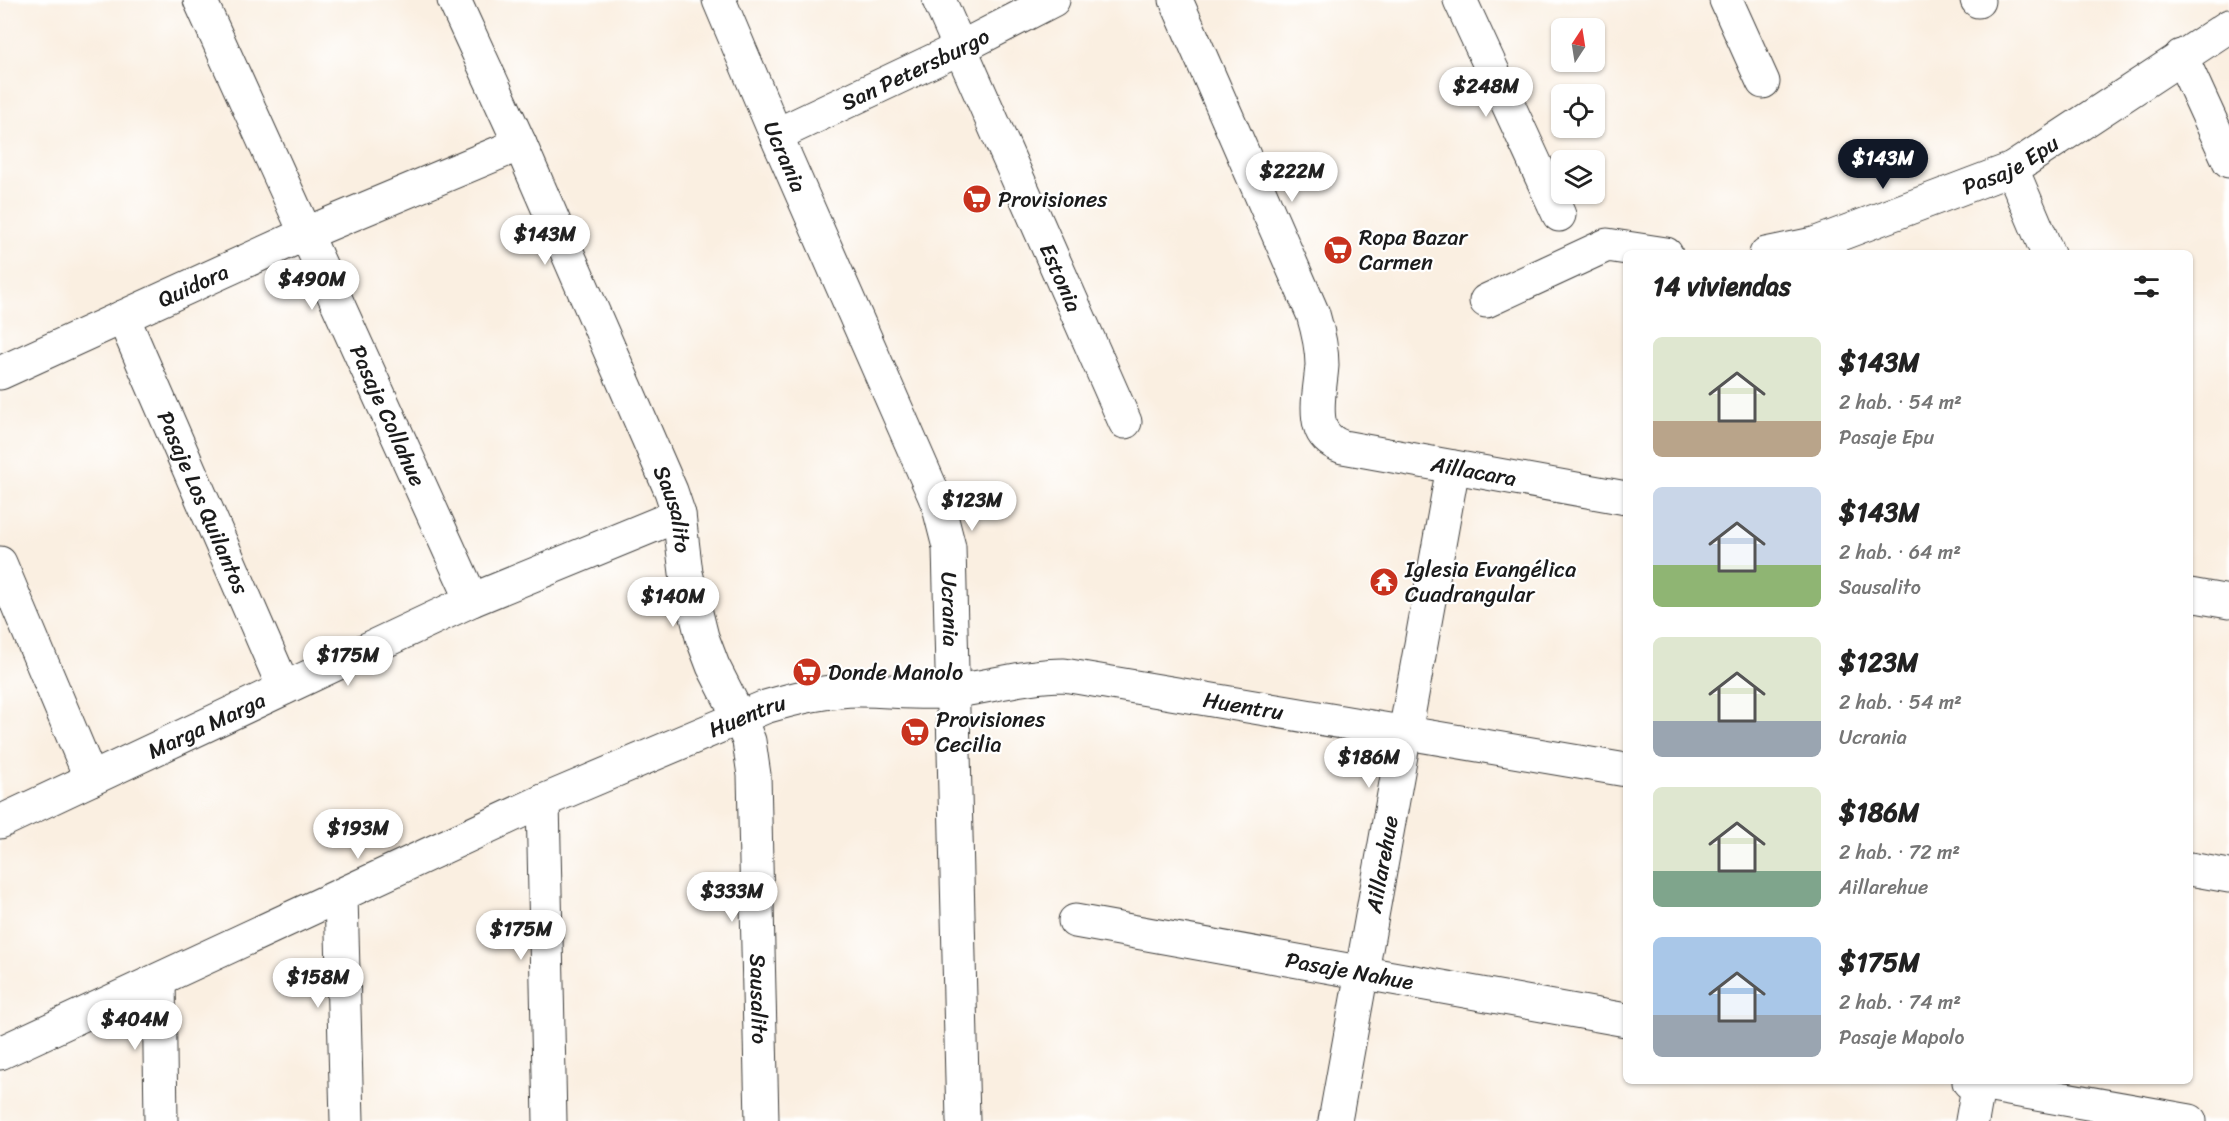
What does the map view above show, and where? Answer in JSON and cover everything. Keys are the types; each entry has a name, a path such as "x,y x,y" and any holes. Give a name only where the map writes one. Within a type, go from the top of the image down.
{"street":[{"name":"Pasaje Collahue","path":"200,0 472,600"},
{"name":"Sausalito","path":"454,0 520,144 660,464 679,515 686,573 702,637 713,666 749,741 754,775 762,1121"},
{"name":"Ucrania","path":"719,0 938,504 949,547 963,1121"},
{"name":"Estonia","path":"939,0 1125,422"},
{"name":"San Petersburgo","path":"776,135 960,48 1053,0"},
{"name":"Aillacara","path":"1176,0 1313,314 1320,338 1322,363 1319,414 1320,425 1325,435 1333,443 1343,447 1623,497"},
{"path":"1460,0 1559,215"},
{"path":"1726,0 1763,82"},
{"name":"Pasaje Epu","path":"1816,249 2012,169 2229,26"},
{"path":"2181,56 2229,161"},
{"name":"Quidora","path":"0,373 305,234 520,144"},
{"path":"2012,169 2046,250"},
{"path":"1486,301 1606,245 1639,250"},
{"name":"Pasaje Los Quilantos","path":"123,317 285,688"},
{"name":"Aillarehue","path":"1335,1121 1453,467"},
{"name":"Marga Marga","path":"0,822 472,600 679,515"},
{"path":"0,563 91,779"},
{"path":"2193,596 2229,602"},
{"name":"Huentru","path":"0,1053 543,801 739,717 793,699 824,693 857,690 953,691 1027,677 1064,675 1623,769"},
{"path":"543,801 550,1121"},
{"path":"2193,870 2229,876"},
{"path":"341,896 347,1121"},
{"name":"Pasaje Nahue","path":"1075,921 1623,1019"},
{"path":"159,980 161,1121"},
{"path":"1972,1121 1976,1084"},
{"path":"1987,1084 2190,1121"}],"place":[{"name":"Provisiones","path":"977,199"},
{"name":"Ropa Bazar Carmen","path":"1338,250"},
{"name":"Iglesia Evangélica Cuadrangular","path":"1384,582"},
{"name":"Donde Manolo","path":"807,672"},
{"name":"Provisiones Cecilia","path":"915,732"}]}
